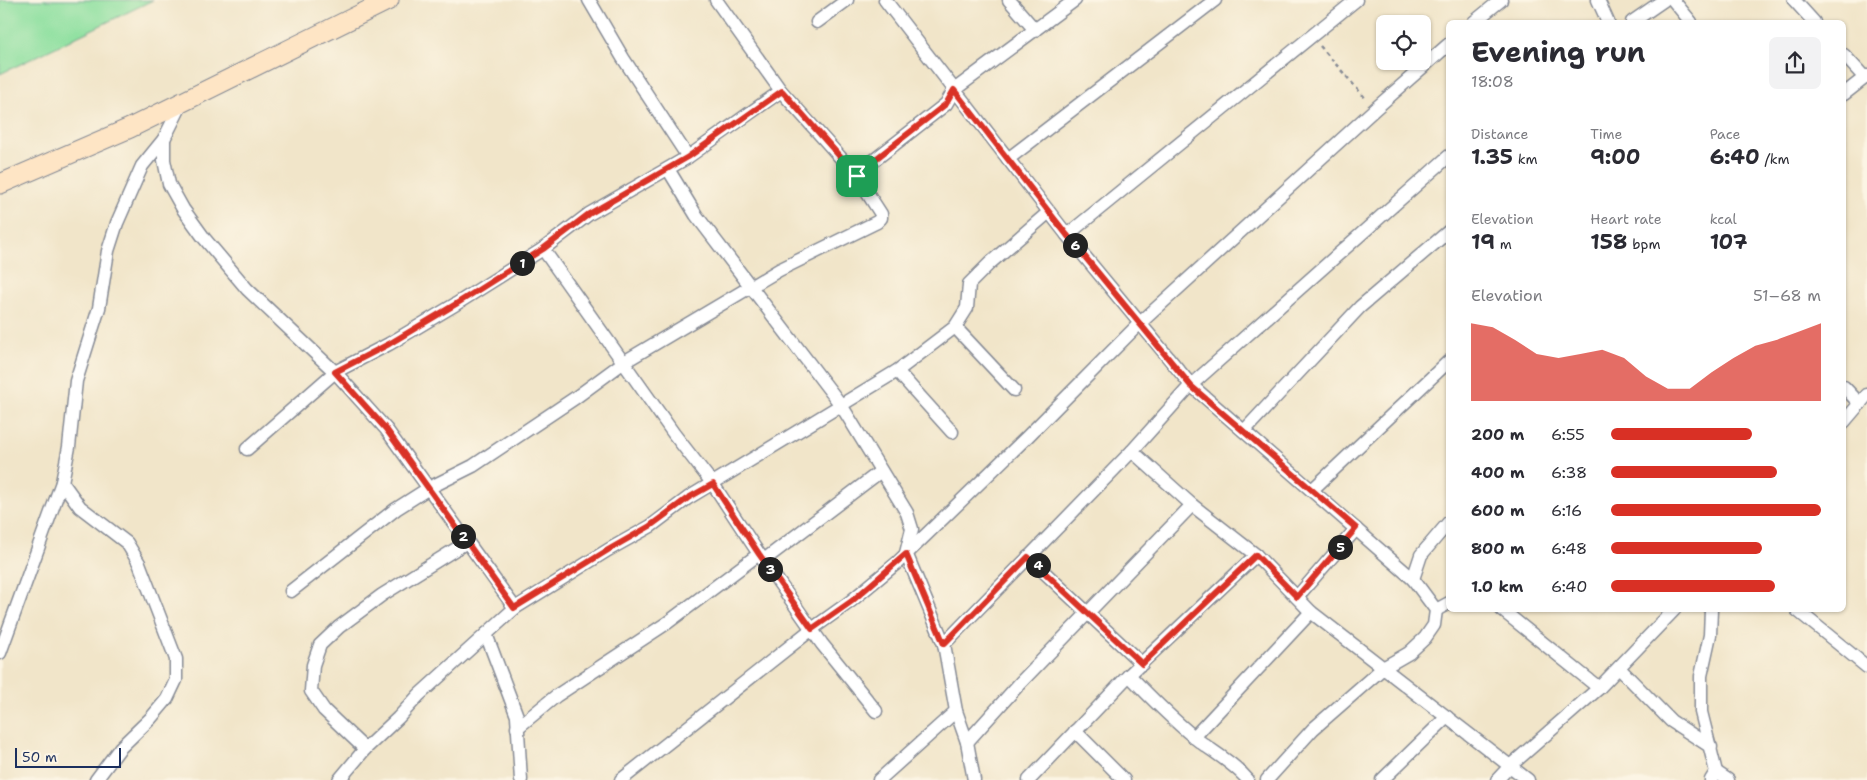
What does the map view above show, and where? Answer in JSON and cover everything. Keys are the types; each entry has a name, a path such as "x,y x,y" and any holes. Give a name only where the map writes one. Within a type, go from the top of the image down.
{"street":[{"path":"0,184 130,128 389,0"},
{"path":"589,0 623,58 688,157"},
{"path":"291,591 396,509 429,488 473,466 575,398 624,362 751,286 787,266 877,222 881,218 881,214 857,176 782,91 716,0"},
{"path":"817,22 847,0"},
{"path":"885,0 1067,235 1191,386 1413,579 1436,610 1434,625 1425,638 1409,653 1383,668 1313,729 1267,780"},
{"path":"1009,0 1035,30"},
{"path":"857,176 859,172 946,104 954,90 1075,0"},
{"path":"1008,159 1215,0"},
{"path":"1067,235 1356,0"},
{"path":"1476,20 1501,0"},
{"path":"1598,0 1605,20"},
{"path":"1635,20 1664,0"},
{"path":"1673,0 1689,20"},
{"path":"1794,0 1812,20"},
{"path":"621,780 812,629 852,601 906,554 1139,324 1446,47"},
{"path":"1846,57 1866,77 1846,92"},
{"path":"247,449 335,372 389,344 543,249 589,214 688,157 782,91"},
{"path":"0,653 62,482 69,447 76,381 99,308 108,251 116,223 142,166 164,139 182,102"},
{"path":"164,139 164,160 169,184 188,216 247,289 335,372 386,429 514,608"},
{"path":"944,644 1132,451 1191,386 1446,159"},
{"path":"668,169 696,215 841,406 906,513 912,529 906,554 944,644 956,711 967,742 974,780"},
{"path":"339,780 365,749 419,695 514,608 650,526 688,498 841,406 897,370 955,327 967,308 969,284 990,263 1049,212"},
{"path":"1244,431 1360,307 1446,234"},
{"path":"543,249 689,454 713,484 822,644 876,711"},
{"path":"955,327 1014,390"},
{"path":"1312,490 1446,364"},
{"path":"897,370 952,432"},
{"path":"1846,388 1863,400 1846,420"},
{"path":"1132,451 1192,505 1256,555 1311,612 1528,780"},
{"path":"517,728 556,696 667,623 881,471"},
{"path":"62,482 80,507 128,543 139,563 176,658 176,680 167,699 151,718 120,748 96,780"},
{"path":"967,742 1021,682 1192,505"},
{"path":"1413,579 1421,555 1446,526"},
{"path":"1297,597 1356,528"},
{"path":"365,749 324,710 311,691 313,665 320,646 339,627 382,595 467,542"},
{"path":"1029,780 1142,664 1256,555"},
{"path":"1028,557 1142,664"},
{"path":"1436,610 1446,605"},
{"path":"1194,737 1311,612"},
{"path":"1504,612 1599,688"},
{"path":"1498,780 1510,766 1599,688 1672,612"},
{"path":"1711,612 1710,635 1701,676 1701,712 1711,747 1714,776 1728,780"},
{"path":"1799,612 1867,667"},
{"path":"486,634 517,716 521,780"},
{"path":"1618,668 1671,721 1711,747"},
{"path":"1130,676 1157,705 1194,737 1241,771 1248,780"},
{"path":"884,778 956,711"},
{"path":"1382,780 1446,717"},
{"path":"1075,731 1124,780"}],"path":[{"path":"1311,36 1375,109"}],"green space":[{"path":"0,0 153,0 0,74"}],"route":[{"path":"954,90 1067,235 1191,386 1356,528 1297,597 1256,555 1142,664 1028,557 944,644 906,554 852,601 812,629 713,484 688,498 650,526 514,608 386,429 335,372 389,344 456,304 543,249 589,214 688,157 782,91 857,176 859,172 946,104 954,90"}]}
